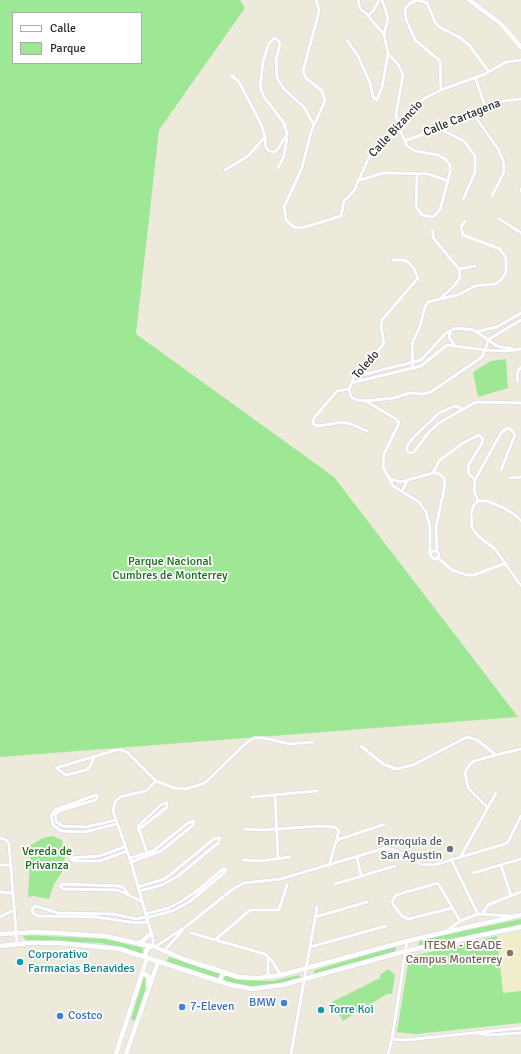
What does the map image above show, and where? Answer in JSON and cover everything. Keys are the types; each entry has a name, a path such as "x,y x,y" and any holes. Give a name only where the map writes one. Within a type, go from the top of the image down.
{"main road":[{"path":"469,0 500,23 521,47"},
{"path":"0,934 16,932 83,934 126,940 153,947 186,960 244,978 281,975 407,941 521,915"},
{"path":"0,946 17,943 59,943 120,949 220,982 252,989 273,987 305,980 406,951 521,927"},
{"path":"137,943 144,940 151,934"},
{"path":"120,949 125,946 126,940"},
{"path":"116,1054 143,973 146,951 153,947"},
{"path":"126,1054 158,962"},
{"path":"210,978 215,969"},
{"path":"220,982 221,976 225,972"},
{"path":"143,973 148,977 147,993"},
{"path":"124,1033 130,1036 130,1043"}],"street":[{"path":"314,125 324,104 325,98 322,91 306,78 303,71 319,10 316,0"},
{"path":"347,40 358,56 370,83 373,97 376,100 378,99 382,87 388,54 382,30 360,9 358,0"},
{"path":"367,15 372,13 379,0"},
{"path":"382,0 388,18 384,35"},
{"path":"441,90 440,61 415,40 406,19 405,12 407,6 418,0 427,3 435,22 439,27 459,37 469,45 489,72"},
{"path":"278,168 284,156 286,127 264,98 260,86 264,56 270,41 274,38 278,40 280,44 276,65 277,78 284,89 304,107 314,125"},
{"path":"388,54 398,64 403,75 396,110 398,125 405,141 411,150 432,153 445,158 450,169 448,181 438,213 433,217 426,216 417,210 415,203 417,174"},
{"name":"Calle Bizancio","path":"314,125 302,168 287,197 284,214 291,226 298,228 339,217 343,210 344,201 354,191 357,181 373,152 418,103 441,90 489,72 506,62 521,60"},
{"path":"231,75 239,82 261,124 265,137 266,148 271,152 276,151 286,138"},
{"path":"475,77 486,109"},
{"name":"Calle Cartagena","path":"405,141 474,115 503,101 521,99"},
{"path":"474,115 498,149 503,160 504,172 492,196"},
{"path":"438,128 464,141 475,156 475,172 463,200"},
{"path":"225,170 248,156 265,137"},
{"path":"357,181 383,173 435,176 448,181"},
{"path":"498,218 521,234"},
{"path":"413,369 412,344 420,326 425,307 431,300 458,295 475,286 495,284 501,280 506,272 506,258 500,249 463,235 461,227 465,221"},
{"path":"432,230 434,239 459,269 460,277 441,298"},
{"name":"Toledo","path":"366,401 354,399 350,394 349,389 351,383 354,377 382,347 384,342 381,326 382,320 418,278 414,269 408,262 393,260"},
{"path":"459,269 475,266"},
{"path":"479,332 503,325 521,313"},
{"path":"366,401 392,398 410,393 423,394 431,392 480,358 489,340 521,320"},
{"path":"354,377 412,363 425,358 446,333 452,329 460,328 479,332 497,346 521,349"},
{"path":"452,329 449,337 454,345"},
{"path":"351,383 413,369 425,364 444,346 454,345 485,350 508,351 513,349"},
{"path":"517,381 518,371 521,367"},
{"path":"349,389 337,390 314,418 313,424 319,426 342,422 367,431"},
{"path":"366,401 399,422 383,460 384,470 393,486 419,502 426,512 430,527 432,559 438,558"},
{"path":"463,408 455,406 436,416 413,438 407,446 407,451 410,453 414,452 435,427 463,408 482,401 521,403"},
{"path":"478,501 474,490 475,480 501,433 507,428 512,430 515,435 500,470"},
{"path":"433,473 439,461 463,443 479,435 483,439 482,443 468,466 469,474 475,480"},
{"path":"388,478 397,482 407,481 433,473 441,475 445,481 437,522 437,551 439,554 438,558 452,570 467,575 474,575 506,563"},
{"path":"510,478 521,477"},
{"path":"402,492 407,481"},
{"path":"521,521 515,515 502,507 487,501 478,501 474,505 471,513 472,527 477,535 495,549 521,586"},
{"path":"431,553 433,551 437,551"},
{"path":"94,757 90,767 86,770 66,775 56,768 116,750 122,750 128,753 156,781 178,789 199,786 210,779 245,744 254,738 264,738 290,744 313,742"},
{"path":"362,746 383,764 396,769 413,765 467,738 477,740 496,755"},
{"path":"488,808 468,788 466,772 470,764 474,761 521,749"},
{"path":"153,947 153,939 130,858 117,824 113,808 117,799 126,794 146,791 156,781"},
{"path":"252,797 317,791"},
{"path":"461,856 496,793"},
{"path":"50,819 55,810 75,804 95,800 98,797 96,795 75,804 59,811 55,819"},
{"path":"275,796 275,829 278,859"},
{"path":"138,830 166,807 167,803 162,804 141,821 138,826 138,830 148,855"},
{"path":"153,947 188,925 241,884 251,881 281,879 389,848 426,865 451,859 506,843 521,816"},
{"path":"50,819 53,825 59,830 90,831 117,824"},
{"path":"50,819 55,819"},
{"path":"55,819 58,824 63,826 90,827 116,820"},
{"path":"130,858 148,855 190,822 194,821 194,824 161,851 131,862"},
{"path":"337,840 386,824"},
{"path":"244,829 258,831 320,826 335,827 339,831 329,866"},
{"path":"173,836 176,839"},
{"path":"138,887 161,880 175,872 216,837 220,838 220,841 178,876 162,885 139,891"},
{"path":"0,838 6,840 9,844 17,943"},
{"path":"126,849 100,860 76,861 71,859 73,856 100,856 126,849"},
{"path":"200,851 203,855"},
{"path":"243,860 260,861 290,857"},
{"path":"357,857 361,876"},
{"path":"451,859 478,914"},
{"path":"473,873 521,859"},
{"path":"0,865 11,865"},
{"path":"501,865 511,896"},
{"path":"335,884 395,866"},
{"path":"96,915 38,916 33,913 32,909 36,906 54,912 96,915 136,923 146,918 169,908 187,898 223,869 227,870 189,902 172,911 146,918"},
{"path":"175,872 178,876"},
{"path":"452,908 409,919 402,916 393,903 393,898 396,895 434,883 440,885 460,921"},
{"path":"128,894 124,888 119,886 62,884 60,886 63,889 118,890 141,901"},
{"path":"215,940 250,910 279,910 287,885"},
{"path":"0,892 13,893"},
{"path":"483,914 488,905 521,892"},
{"path":"187,898 189,902"},
{"path":"316,917 367,902"},
{"path":"291,1054 317,907"},
{"path":"0,917 14,910"},
{"path":"446,932 460,921 478,914 514,917"},
{"path":"164,951 188,925"},
{"path":"310,947 386,926"},
{"path":"191,933 268,956 276,965 281,975"},
{"path":"151,934 153,947"},
{"path":"153,939 161,942"},
{"path":"392,1054 392,1039 407,941"},
{"path":"268,956 268,977"},
{"path":"268,967 276,965"},
{"path":"392,1039 406,1040 521,1028"},
{"path":"504,1029 504,1034"},
{"path":"496,1030 496,1035"},
{"path":"478,1033 496,1035 521,1033"},
{"path":"388,1054 391,1048"}],"shaded area":[{"name":"ITESM - EGADE Campus Monterrey","path":"521,932 521,991 503,993 497,936"}],"green space":[{"name":"Parque Nacional Cumbres de Monterrey","path":"0,0 240,0 245,8 159,130 136,334 334,477 518,717 0,757"},
{"path":"506,359 508,388 478,397 473,372 491,361"},
{"name":"Vereda de Privanza","path":"52,836 62,840 65,857 62,872 54,884 49,899 34,896 28,897 31,845 43,838"},
{"path":"521,919 521,925 420,946 418,944 420,940"},
{"path":"26,935 106,939 143,948 142,954 101,943 26,940 23,937"},
{"path":"497,936 503,993 521,991 521,1023 416,1034 397,1032 409,957"},
{"path":"394,947 396,948 395,952 314,975 315,970"},
{"path":"169,957 240,980 272,981 299,975 301,979 285,984 251,987 239,986 166,962"},
{"path":"388,969 395,975 392,994 387,994 343,1021 332,1002 380,978 380,975"},
{"path":"144,977 147,978 145,991 135,1021 131,1019"}],"place":[{"name":"Parroquia de San Agustin","path":"450,849"},
{"name":"ITESM - EGADE Campus Monterrey","path":"510,953"},
{"name":"Corporativo Farmacias Benavides","path":"20,962"},
{"name":"BMW","path":"284,1003"},
{"name":"7-Eleven","path":"182,1007"},
{"name":"Torre Koi","path":"321,1010"},
{"name":"Costco","path":"60,1016"}]}
